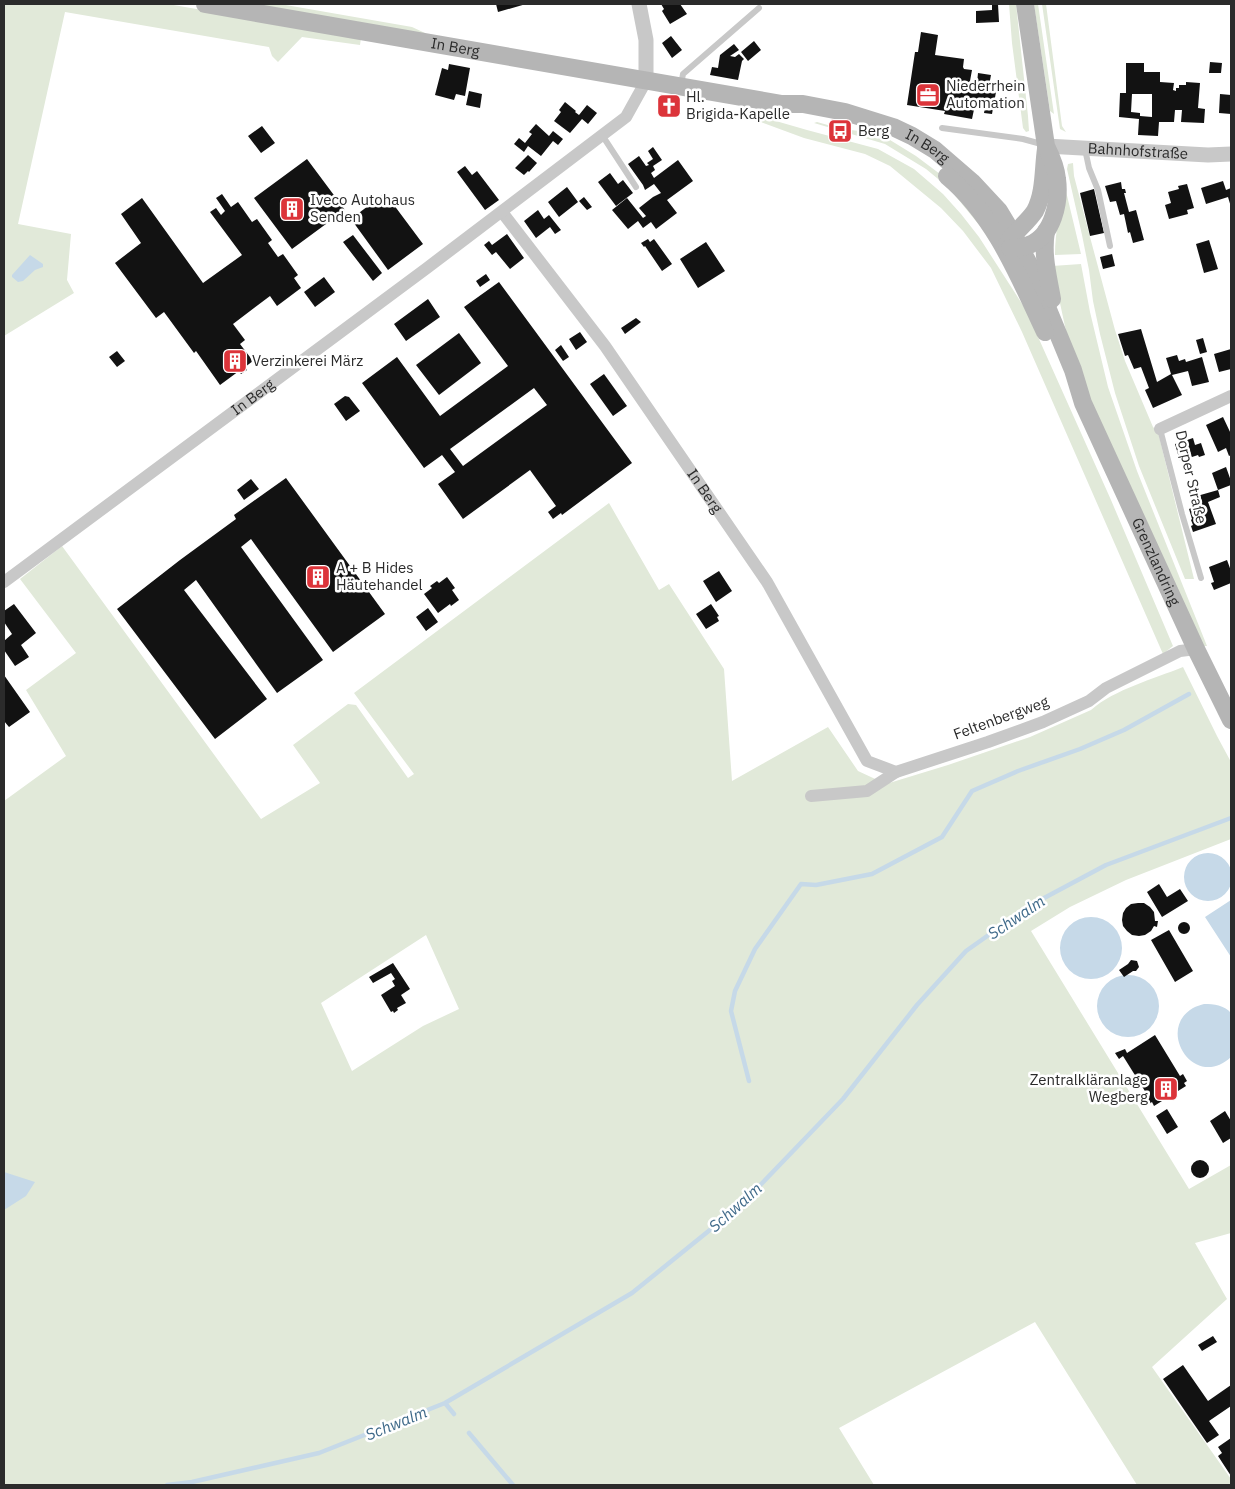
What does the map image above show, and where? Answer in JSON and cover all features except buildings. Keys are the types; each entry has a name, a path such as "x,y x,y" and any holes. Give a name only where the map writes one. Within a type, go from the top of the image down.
{"main road":[{"name":"In Berg","path":"205,4 782,104 802,104 845,112 893,127 935,150 972,182 998,211 1013,243"},
{"path":"1026,4 1046,146 1042,187 1038,203 1013,243 1030,245 1039,240 1046,231 1055,212 1058,189 1057,177 1053,160 1046,146"},
{"path":"1046,231 1044,241 1045,263 1060,339"},
{"name":"Grenzlandring","path":"1013,243 1030,266 1073,370 1083,403 1196,649 1231,720"},
{"name":"Grenzlandring","path":"1013,243 1017,272 1072,387 1083,403"}],"street":[{"path":"638,4 646,40 646,81"},
{"name":"In Berg","path":"4,582 602,136 626,116 646,81"},
{"name":"Bahnhofstraße","path":"1046,146 1208,155 1231,154"},
{"name":"In Berg","path":"502,212 605,346 767,582 867,761 896,772"},
{"name":"Dorper Straße","path":"1160,429 1231,396"},
{"name":"Feltenbergweg","path":"811,796 867,791 896,772 1043,722 1090,701 1106,688 1150,666 1180,652 1196,649"}],"lane":[{"path":"681,86 683,74 759,8"},
{"path":"942,128 1023,139 1046,146"},
{"path":"602,136 636,187"},
{"path":"1085,149 1089,168 1098,190 1110,246"},
{"name":"Dorper Straße","path":"1160,429 1201,578"}],"green space":[{"path":"4,4 168,4 361,38 360,45 302,37 278,62 272,56 269,47 65,12 18,224 71,234 67,280 74,293 4,336"},
{"path":"241,4 280,4 412,27 425,33 425,36"},
{"path":"1009,4 1016,4 1028,116 1029,131 1026,132 1023,128"},
{"path":"1034,4 1038,4 1054,114 1050,111"},
{"path":"1042,4 1046,4 1062,126 1066,132 1060,129"},
{"path":"759,116 878,149 914,169 943,194 979,237 1026,310 1111,500 1173,646 1163,654 1022,332 991,268 963,231 941,208 890,166 865,154 804,138 758,121"},
{"path":"817,122 842,129 868,132 890,140 916,156 944,177 956,189 984,231 949,188 926,169 885,144 814,123"},
{"path":"1073,163 1074,176 1115,330 1125,361 1153,427 1158,432 1194,579 1185,579 1139,466 1115,393 1100,334 1082,235 1067,169 1068,164"},
{"path":"1064,183 1081,254 1055,255"},
{"path":"1081,264 1090,312 1108,387 1137,471 1207,646 1201,646 1094,409 1066,331 1052,266"},
{"path":"609,503 659,590 669,584 724,669 732,781 828,727 858,771 886,784 1030,737 1091,710 1123,690 1183,667 1231,762 1231,839 1126,880 1070,907 1031,931 1189,1189 1231,1165 1231,1233 1195,1243 1227,1299 1152,1367 1231,1479 1231,1485 1137,1485 1035,1322 839,1428 874,1485 4,1485 4,801 66,756 26,690 76,653 20,579 62,546 261,819 320,783 293,745 348,704 356,705 408,778 414,774 354,693","holes":["426,935 459,1009 423,1026 352,1071 321,1003"]}],"water":[{"path":"30,255 43,264 43,267 35,270 23,281 18,282 12,275"},
{"path":"1208,853 1217,855 1225,860 1230,868 1232,877 1230,886 1225,894 1217,899 1208,901 1199,899 1191,894 1186,886 1184,877 1186,868 1191,860 1199,855"},
{"path":"1231,900 1231,957 1205,917"},
{"path":"1085,917 1097,917 1113,926 1120,936 1122,948 1120,960 1113,970 1097,979 1085,979 1074,974 1065,965 1060,954 1060,942 1065,931 1074,922"},
{"path":"1122,975 1134,975 1150,984 1157,994 1159,1006 1157,1018 1150,1028 1134,1037 1122,1037 1111,1032 1102,1023 1097,1012 1097,1000 1102,989 1111,980"},
{"path":"1204,1004 1225,1008 1231,1013 1231,1057 1217,1066 1205,1067 1193,1062 1184,1054 1179,1042 1178,1030 1182,1018 1193,1008"},
{"path":"4,1172 35,1182 26,1196 4,1210"}],"waterway":[{"path":"749,1081 731,1011 735,991 755,949 801,884 816,885 872,874 942,837 972,791 1124,730 1189,694"},
{"name":"Schwalm","path":"167,1485 192,1482 319,1453 445,1403 632,1293 742,1204 843,1099 917,1005 966,951 1031,905 1106,865 1231,818"},
{"path":"445,1403 454,1414"},
{"path":"469,1433 513,1485"}],"place":[{"name":"Niederrhein Automation","path":"928,95"},
{"name":"Hl. Brigida-Kapelle","path":"669,106"},
{"name":"Berg","path":"840,131"},
{"name":"Iveco Autohaus Senden","path":"292,209"},
{"name":"Verzinkerei März","path":"235,361"},
{"name":"A + B Hides Häutehandel","path":"318,577"},
{"name":"Zentralkläranlage Wegberg","path":"1166,1089"}]}
